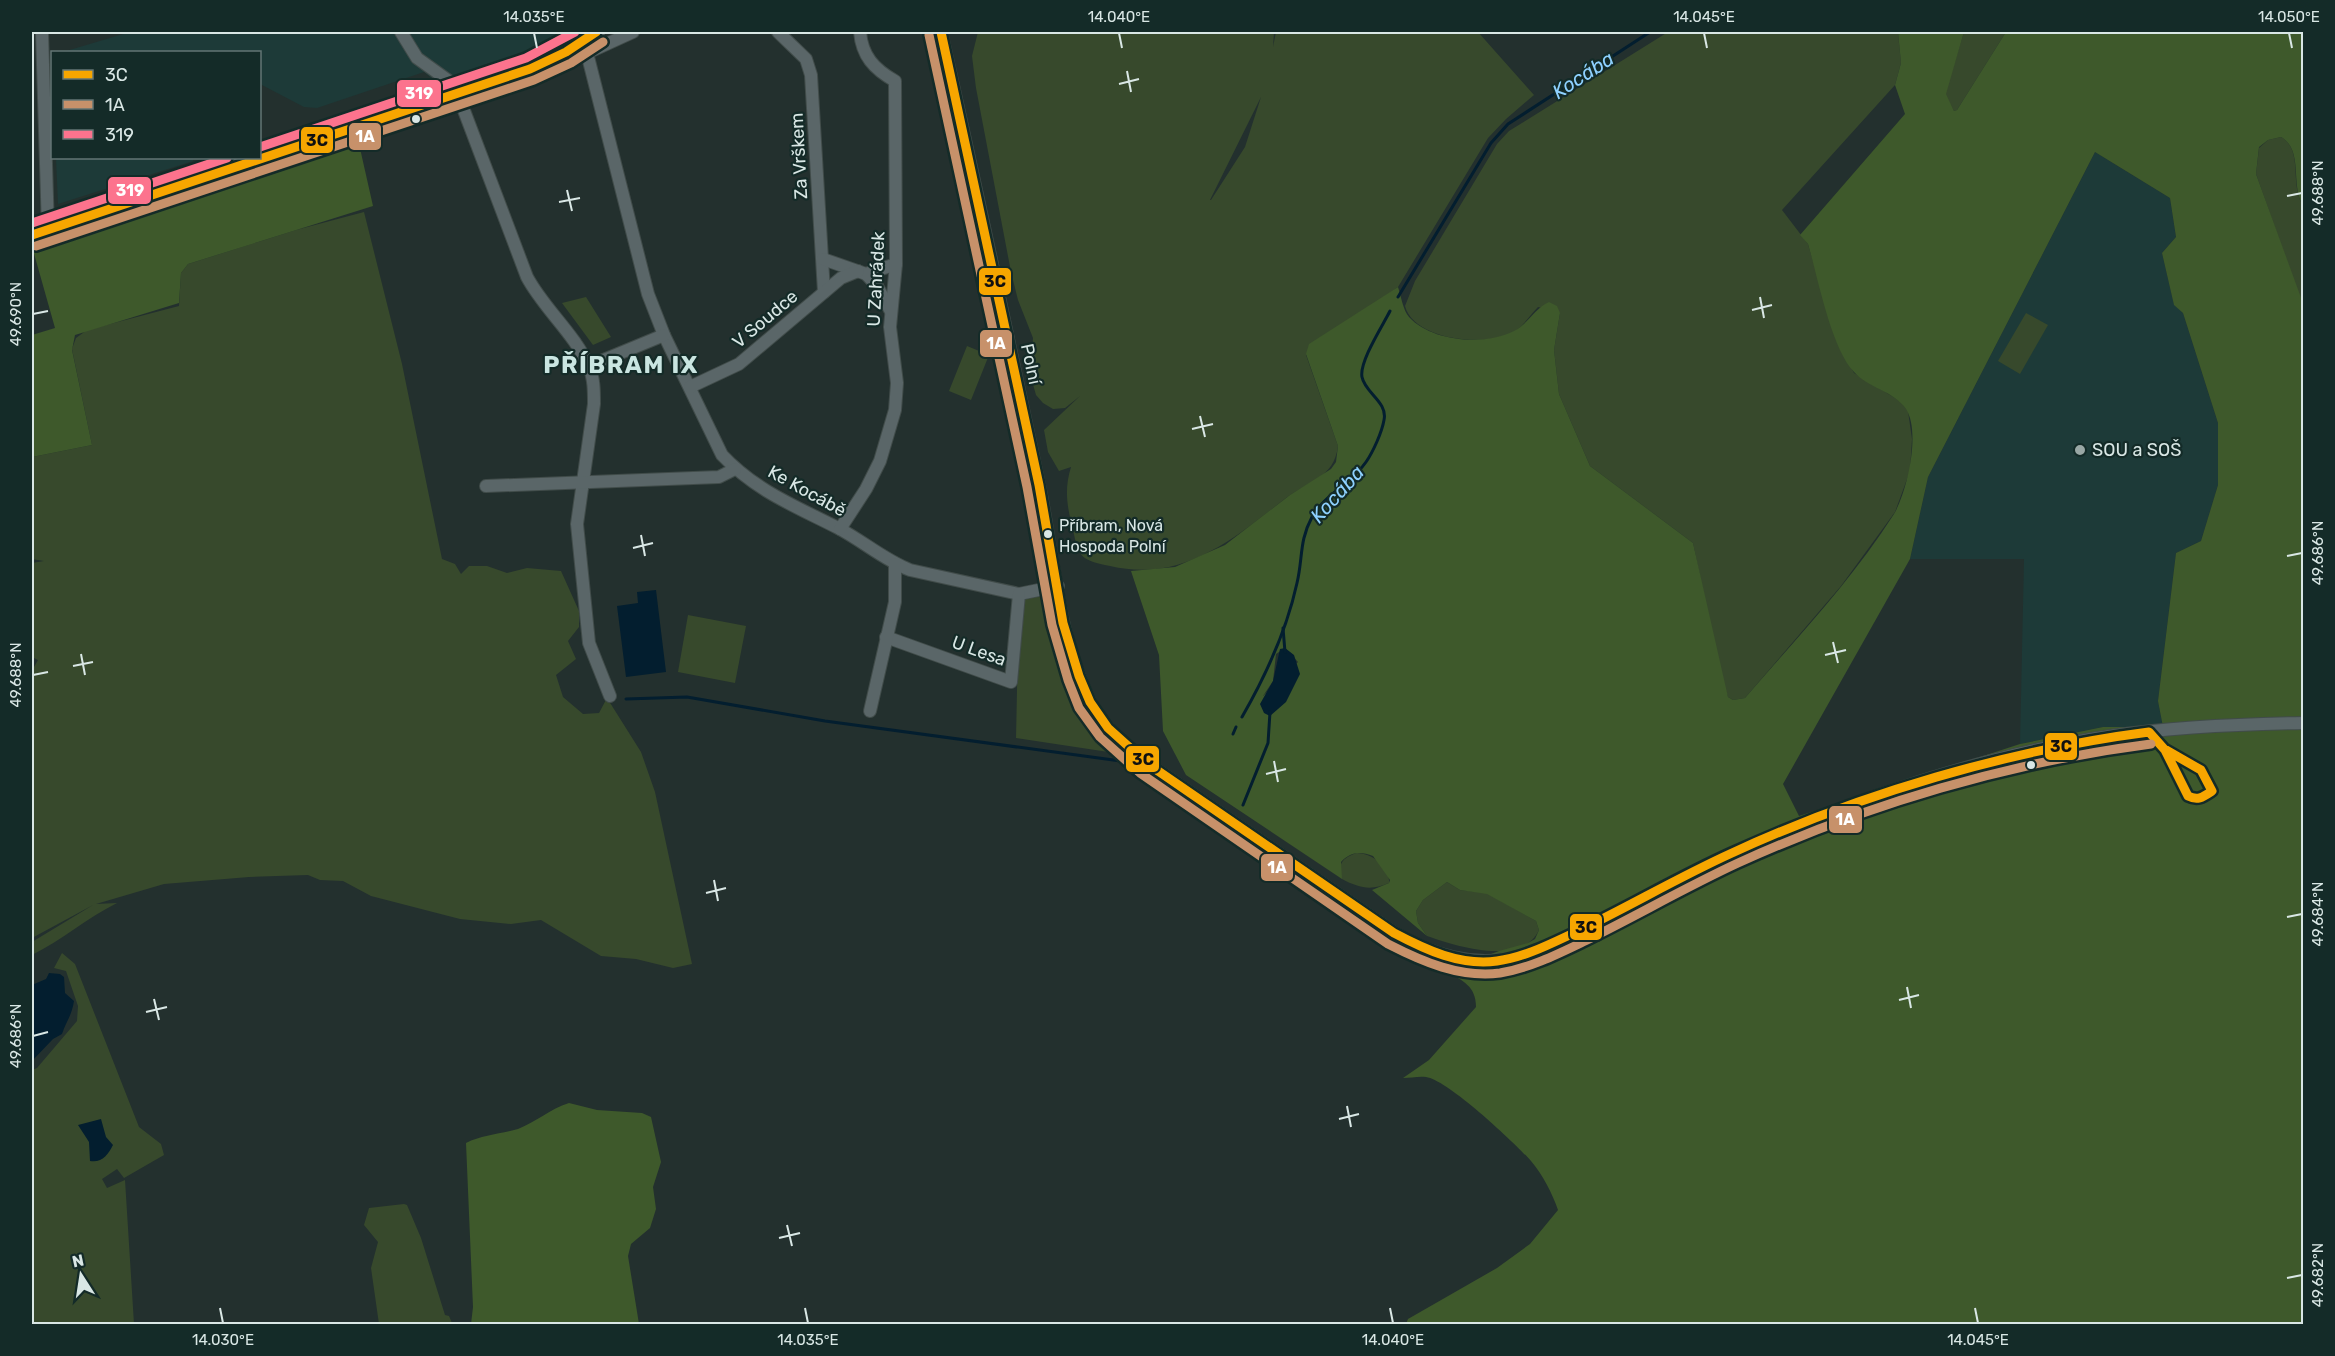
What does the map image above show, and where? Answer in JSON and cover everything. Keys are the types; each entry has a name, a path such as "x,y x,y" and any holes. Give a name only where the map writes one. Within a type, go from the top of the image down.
{"street":[{"path":"42,32 48,230"},
{"path":"401,32 417,58 449,81 457,92 527,277 538,298 589,366 594,385 594,404 577,524 589,643 610,696"},
{"path":"582,49 596,32"},
{"path":"261,158 530,69 633,32"},
{"name":"Za Vrškem","path":"778,32 806,59 811,75 824,292"},
{"name":"U Zahrádek","path":"840,529 866,489 886,447 897,383 890,327 896,264 895,81 870,62 863,51 860,32"},
{"name":"Polní","path":"941,32 1037,477 1066,635 1076,669 1091,704 1116,737 1148,764 1394,933 1419,947 1468,961 1495,961 1543,948 1731,854 1798,825 1917,784 2023,754 2111,736 2230,724 2304,723"},
{"name":"Ke Kocábě","path":"582,49 645,284 664,335 690,387 711,437 722,455 735,469 783,503 840,529 895,564 910,570 1019,594 1058,586"},
{"path":"32,235 258,159"},
{"path":"823,259 862,272 877,286 890,311"},
{"name":"V Soudce","path":"690,387 739,364 805,311 841,278 896,264"},
{"path":"589,366 664,335"},
{"path":"486,486 719,477 735,469"},
{"path":"870,711 895,602 895,564"},
{"name":"U Lesa","path":"886,636 1011,682 1019,594"}],"shaded area":[{"path":"130,32 576,32 534,54 441,86 424,72 317,108 304,107 261,85 261,51 66,51"},
{"name":"SOU a SOŠ","path":"2095,152 2170,198 2176,237 2162,253 2174,304 2183,313 2218,423 2218,485 2201,541 2176,553 2158,701 2163,727 2103,727 2020,744 2024,559 1910,559 1928,477"},
{"path":"56,159 193,159 193,161 58,204"},
{"path":"656,590 666,672 626,677 617,606 638,603 637,592"},
{"path":"1285,648 1294,655 1300,674 1286,702 1270,716 1264,713 1260,704 1273,681 1280,649"},
{"path":"49,973 60,974 64,977 65,993 74,1001 62,1034 53,1039 32,1061 32,985 46,979"},
{"path":"101,1119 106,1137 113,1145 104,1158 90,1161 89,1142 78,1125"}],"green space":[{"path":"978,32 1274,32 1273,47 1276,32 1478,32 1534,95 1488,138 1398,287 1306,355 1338,446 1336,457 1326,472 1206,554 1184,563 1136,570 1093,562 1083,557 1077,547 1067,498 1071,467 1059,471 1048,452 1044,430 1080,396 1065,408 1053,409 1036,395 1030,374 1033,338 1018,300 1011,272 972,56","holes":["1261,97 1245,147 1211,200 1210,200"]},
{"path":"1668,32 1898,32 1901,63 1895,85 1782,210 1808,244 1836,339 1854,373 1900,401 1908,411 1912,439 1910,471 1895,512 1841,586 1745,698 1733,700 1728,697 1721,676 1693,543 1590,466 1559,394 1554,350 1560,313 1538,307 1516,331 1489,339 1471,340 1437,334 1422,327 1411,318 1405,306 1415,281 1497,144 1509,131"},
{"path":"1898,32 1964,32 1946,94 1954,111 1957,110 2006,32 2303,32 2303,205 2297,188 2295,159 2288,143 2281,137 2268,140 2259,147 2256,174 2304,306 2303,1324 1406,1324 1408,1319 1497,1268 1530,1244 1558,1210 1547,1184 1535,1166 1481,1113 1436,1081 1426,1077 1403,1078 1429,1060 1476,1007 1471,989 1463,981 1446,971 1499,951 1528,943 1535,939 1539,930 1536,921 1487,894 1460,890 1447,882 1423,900 1416,911 1418,923 1427,936 1372,890 1389,883 1390,880 1373,856 1356,853 1348,856 1341,862 1342,879 1186,775 1163,731 1159,655 1131,571 1175,567 1225,545 1290,495 1331,469 1336,462 1338,446 1306,354 1309,344 1398,287 1409,317 1431,332 1459,339 1489,339 1502,336 1514,331 1549,302 1557,306 1560,313 1554,350 1559,394 1590,466 1693,543 1728,697 1733,700 1745,698 1823,609 1878,538 1899,504 1907,477 1912,432 1906,409 1895,398 1866,382 1846,361 1832,330 1808,244 1800,235 1905,114 1895,85 1901,63","holes":["2095,152 2170,198 2176,237 2162,253 2174,305 2183,313 2218,423 2218,485 2201,541 2176,553 2158,701 2163,727 2103,727 2020,744 1799,816 1783,784 1910,559 1928,477","1285,648 1298,662 1263,696 1273,681 1276,654"]},
{"path":"1964,32 2006,32 1957,110 1954,111 1945,94"},
{"path":"357,135 373,206 188,264 181,273 179,303 75,335 72,350 92,445 32,457 32,335 55,328 33,250"},
{"path":"2281,137 2292,150 2299,197 2303,205 2303,306 2256,174 2259,148 2268,140"},
{"path":"364,212 402,364 442,559 455,564 461,574 469,566 487,566 507,573 527,568 561,571 579,611 579,627 568,641 576,659 556,675 563,697 583,714 599,713 607,698 641,752 655,792 692,964 673,968 636,959 601,956 541,920 511,924 460,919 371,896 343,881 320,880 308,875 164,884 96,904 117,903 32,955 32,942 93,905 32,938 32,665 34,667 38,660 32,657 32,563 44,561 32,559 32,457 92,445 72,349 76,338 87,330 179,306 181,273 188,264 296,230"},
{"path":"586,297 611,337 593,345 562,303"},
{"path":"2026,313 2048,325 2020,374 1998,361"},
{"path":"967,346 989,355 971,400 949,391"},
{"path":"1043,593 1056,627 1064,673 1086,720 1115,753 1016,738 1018,643 1024,599"},
{"path":"688,615 746,626 735,683 678,672"},
{"path":"1357,853 1368,855 1379,862 1387,872 1389,883 1376,887 1365,887 1342,879 1340,866 1342,862"},
{"path":"1447,882 1460,890 1487,893 1536,921 1539,930 1530,941 1518,948 1503,951 1470,948 1427,936 1418,923 1416,911 1423,900"},
{"path":"62,953 75,964 139,1127 161,1144 164,1155 124,1178 117,1169 102,1179 107,1188 125,1180 134,1324 32,1324 32,1070 37,1068 77,1021 78,1006 66,971 54,968"},
{"path":"569,1103 597,1110 642,1113 651,1117 661,1162 653,1187 656,1209 650,1228 631,1244 628,1256 639,1324 471,1324 473,1307 466,1143 485,1136 518,1129"},
{"path":"407,1205 421,1238 445,1315 449,1316 452,1323 471,1324 379,1324 371,1268 378,1242 364,1225 369,1208"}],"waterway":[{"name":"Kocába","path":"1398,297 1491,143 1508,124 1650,32"},
{"name":"Kocába","path":"1242,717 1267,669 1287,618 1299,574 1303,542 1312,517 1317,509 1360,469 1369,458 1379,436 1384,420 1383,408 1364,383 1362,370 1377,334 1390,311"},
{"path":"1283,628 1285,652"},
{"path":"626,699 687,697 825,721 1128,762 1223,827"},
{"path":"1243,805 1268,743 1270,712"},
{"name":"Kocába","path":"1233,734 1236,727"}],"transit line":[{"name":"319","path":"261,147 526,58 575,32"},
{"name":"3C","path":"261,159 530,69 566,52 596,32"},
{"name":"3C","path":"941,32 1039,485 1063,623 1079,676 1090,702 1108,728 1148,764 1394,933 1431,951 1457,959 1483,962 1518,956 1578,931 1732,853 1831,812 1936,777 2043,750 2096,740 2149,732 2165,750 2188,796 2200,798 2212,791 2201,770 2166,750"},
{"name":"1A","path":"929,35 1027,487 1052,625 1079,708 1100,737 1140,773 1388,944 1415,957 1456,971 1485,974 1511,971 1575,946 1738,863 1838,822 1940,788 1993,774 2045,762 2151,744"},
{"name":"1A","path":"36,246 534,80 571,63 603,42"},
{"name":"319","path":"32,223 224,159"},
{"name":"3C","path":"32,235 260,159"}],"place":[{"name":"SOU a SOŠ","path":"2080,450"},
{"name":"Příbram, Nová Hospoda Polní","path":"1048,534"}],"district":[{"name":"PŘÍBRAM IX","path":"621,365"}]}
